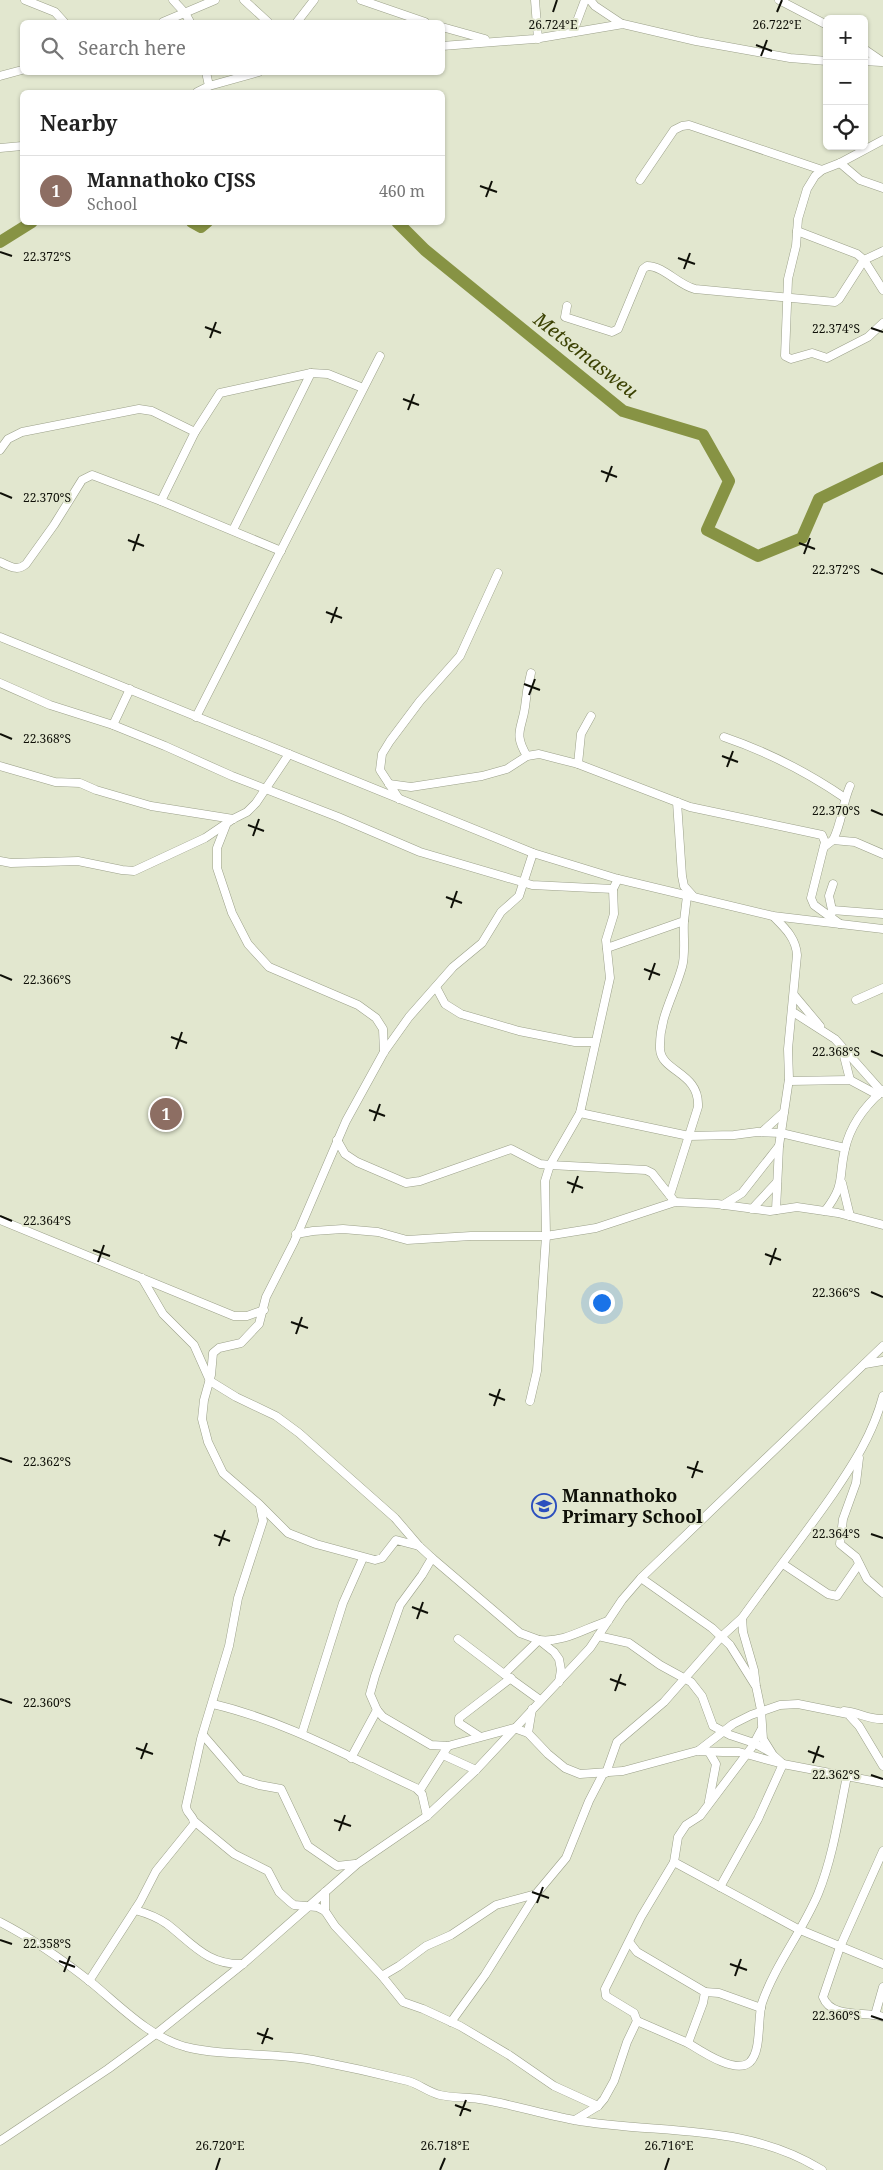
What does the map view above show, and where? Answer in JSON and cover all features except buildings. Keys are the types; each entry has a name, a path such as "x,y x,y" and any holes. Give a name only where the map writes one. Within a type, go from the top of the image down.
{"street":[{"path":"25,0 55,12 62,20"},
{"path":"173,0 189,20"},
{"path":"168,20 215,0"},
{"path":"244,0 266,20"},
{"path":"299,20 314,0"},
{"path":"361,0 419,20"},
{"path":"536,0 538,39"},
{"path":"573,32 585,0"},
{"path":"590,0 604,13 623,24 696,41 790,58 823,61"},
{"path":"779,0 823,23"},
{"path":"445,46 538,39 623,24"},
{"path":"445,28 492,41"},
{"path":"868,52 883,62"},
{"path":"868,61 883,62"},
{"path":"0,76 20,71"},
{"path":"207,75 209,86"},
{"path":"201,90 248,75"},
{"path":"640,180 674,130 689,125 822,170"},
{"path":"883,140 840,163 822,170 815,176 803,200 787,296 785,356 789,359 812,353 826,358 868,337 883,322"},
{"path":"0,148 20,146"},
{"path":"840,163 860,180 883,188"},
{"path":"797,231 857,254 864,260 883,290"},
{"path":"567,306 565,317 612,332 618,330 634,288 647,266 664,272 679,283 695,289 837,301 864,260 883,251"},
{"path":"196,717 380,356"},
{"path":"161,501 195,432 220,393 311,373 328,374 363,388"},
{"path":"233,530 311,373"},
{"path":"0,450 8,439 22,432 139,409 152,411 195,432"},
{"path":"0,562 15,568 21,568 26,564 54,525 82,480 92,475 161,501 281,551"},
{"path":"400,799 380,770 382,754 420,701 457,660 498,573"},
{"path":"0,637 533,853 618,879 773,916 842,926 883,929"},
{"path":"527,756 521,746 519,728 532,673"},
{"path":"0,683 50,705 113,725 265,790 338,817 420,852 537,886 613,889"},
{"path":"113,725 130,689"},
{"path":"578,764 581,734 591,716"},
{"path":"724,737 757,749 811,775 845,798"},
{"path":"0,861 11,863 78,862 134,871 205,838 252,807 289,754"},
{"path":"389,784 411,787 482,776 507,769 527,756 539,754 578,764 677,802 706,811 822,835 825,838 824,847 811,898 814,905 831,913 883,914"},
{"path":"0,766 55,782 80,783 113,796 151,806 230,821"},
{"path":"824,847 833,840 839,828 845,798 850,786"},
{"path":"673,1199 688,1136 698,1107 698,1097 694,1086 664,1060 660,1050 665,1010 683,964 684,921 691,897 684,886 682,876 677,802"},
{"path":"230,821 217,848 217,868 232,913 248,944 269,967 358,1005 376,1018 382,1029 384,1052"},
{"path":"833,840 855,842 883,854"},
{"path":"419,1546 396,1540 382,1558 375,1560 316,1544 288,1533 259,1504 223,1473 214,1457 202,1419 204,1400 210,1381 212,1356 215,1350 245,1340 259,1324 266,1297 346,1121 384,1052 409,1017 453,966 482,942 501,912 519,896 533,853"},
{"path":"530,1401 537,1371 546,1236 545,1181 550,1166 580,1113 610,978 607,934 614,914 613,889 618,879"},
{"path":"833,884 829,896 831,913 842,926"},
{"path":"773,916 792,936 796,945 793,1012 788,1049 789,1081 779,1146 776,1210"},
{"path":"607,948 684,921"},
{"path":"436,987 444,1004 460,1014 519,1031 576,1042 595,1042"},
{"path":"856,1000 883,988"},
{"path":"794,995 881,1092"},
{"path":"793,1012 822,1028"},
{"path":"842,1047 850,1080"},
{"path":"789,1081 850,1080 881,1092"},
{"path":"825,1211 836,1197 842,1183 845,1148 861,1115 881,1092"},
{"path":"762,1132 784,1112"},
{"path":"580,1113 688,1136 762,1132 781,1133 845,1148"},
{"path":"338,1140 348,1157 406,1183 420,1181 504,1150 516,1151 540,1164 550,1166 646,1170 652,1174 673,1199"},
{"path":"723,1205 742,1193 779,1146"},
{"path":"752,1209 777,1182"},
{"path":"842,1183 850,1216"},
{"path":"296,1234 343,1229 378,1232 407,1240 471,1236 546,1236 596,1228 673,1199 752,1209 776,1210 797,1207 825,1211 883,1224"},
{"path":"0,1220 234,1316 247,1316 264,1310"},
{"path":"142,1278 163,1314 194,1345 210,1381 236,1397 276,1416 300,1433 395,1518 432,1558 520,1633 539,1640 554,1641 564,1639 586,1628 608,1621"},
{"path":"0,2140 108,2070 157,2034 243,1964 357,1864 427,1816 476,1770 590,1648 641,1578 883,1346"},
{"path":"864,1364 883,1361"},
{"path":"452,2022 476,1989 536,1894 566,1858 588,1801 604,1773 617,1742 664,1702 721,1637 742,1618 783,1564 861,1453 871,1433 883,1396"},
{"path":"861,1453 856,1483 843,1519 840,1540 845,1550 856,1557 867,1579 883,1593"},
{"path":"259,1504 263,1521 238,1598 229,1646 213,1704 202,1735 186,1809 194,1821 234,1854 268,1871 279,1892 294,1905 317,1907 324,1912 403,2002 452,2022 509,2055 554,2086 598,2106"},
{"path":"302,1733 340,1612 363,1558"},
{"path":"432,1558 400,1605 374,1676 370,1694 377,1710 383,1717 431,1745 448,1746 514,1728 528,1734 548,1754 573,1772 580,1774 604,1773 623,1771 697,1751 733,1724 761,1710 780,1705 798,1704 856,1712 869,1718 883,1719"},
{"path":"783,1564 828,1594 837,1596 859,1564"},
{"path":"641,1578 695,1615 721,1637 739,1658 756,1686"},
{"path":"742,1618 743,1632 754,1665 761,1710 761,1730 766,1744 783,1764"},
{"path":"598,1636 629,1643 660,1665 686,1678 702,1696 713,1726 754,1743 773,1754"},
{"path":"458,1639 507,1676 537,1703"},
{"path":"479,1736 459,1724 459,1718 507,1676 539,1640"},
{"path":"539,1640 554,1652 559,1659 561,1670 559,1682"},
{"path":"528,1734 530,1720 537,1703"},
{"path":"213,1704 248,1712 302,1733 350,1758 420,1790 426,1806 427,1816"},
{"path":"350,1758 377,1710"},
{"path":"840,1711 848,1714 859,1726 883,1766"},
{"path":"575,2120 598,2106 614,2081 627,2042 637,2021 634,2013 604,1994 605,1989 630,1943 641,1917 674,1862 678,1837 686,1825 700,1816 754,1743 761,1730"},
{"path":"202,1735 241,1779 281,1789 308,1846 337,1866 357,1864"},
{"path":"420,1790 448,1746"},
{"path":"697,1751 746,1754 783,1764 883,1783"},
{"path":"708,1805 716,1764 709,1752"},
{"path":"443,1755 476,1770"},
{"path":"720,1887 758,1819 783,1764"},
{"path":"637,2021 688,2042 704,2054 734,2066 742,2066 750,2062 755,2054 761,2008 798,1929 821,1886 847,1776"},
{"path":"89,1981 135,1910 156,1871 180,1842 194,1821"},
{"path":"883,1851 840,1947 823,1997 824,2000 841,2012 879,2016 883,1987"},
{"path":"674,1862 798,1929 883,1964"},
{"path":"324,1912 325,1892"},
{"path":"382,1976 426,1946 451,1935 496,1905 536,1894"},
{"path":"135,1910 154,1916 166,1923 215,1961 228,1964 243,1964"},
{"path":"0,1922 26,1936 89,1981 129,2015 157,2034 185,2046 227,2054 298,2058 314,2061 409,2081 442,2095 480,2099 575,2120 702,2131 728,2136 793,2154 822,2170"},
{"path":"630,1943 637,1952 705,1992 718,1993 761,2008"},
{"path":"688,2042 702,2009 705,1992"}],"waterway":[{"name":"Metsemasweu","path":"0,242 27,225"},
{"name":"Metsemasweu","path":"197,225 201,227 203,225"},
{"name":"Metsemasweu","path":"400,225 425,250 623,411 703,435 729,481 707,530 758,556 802,538 819,499 883,468"}],"place":[{"name":"Mannathoko CJSS","path":"166,1114"},
{"name":"Mannathoko Primary School","path":"544,1506"}]}
